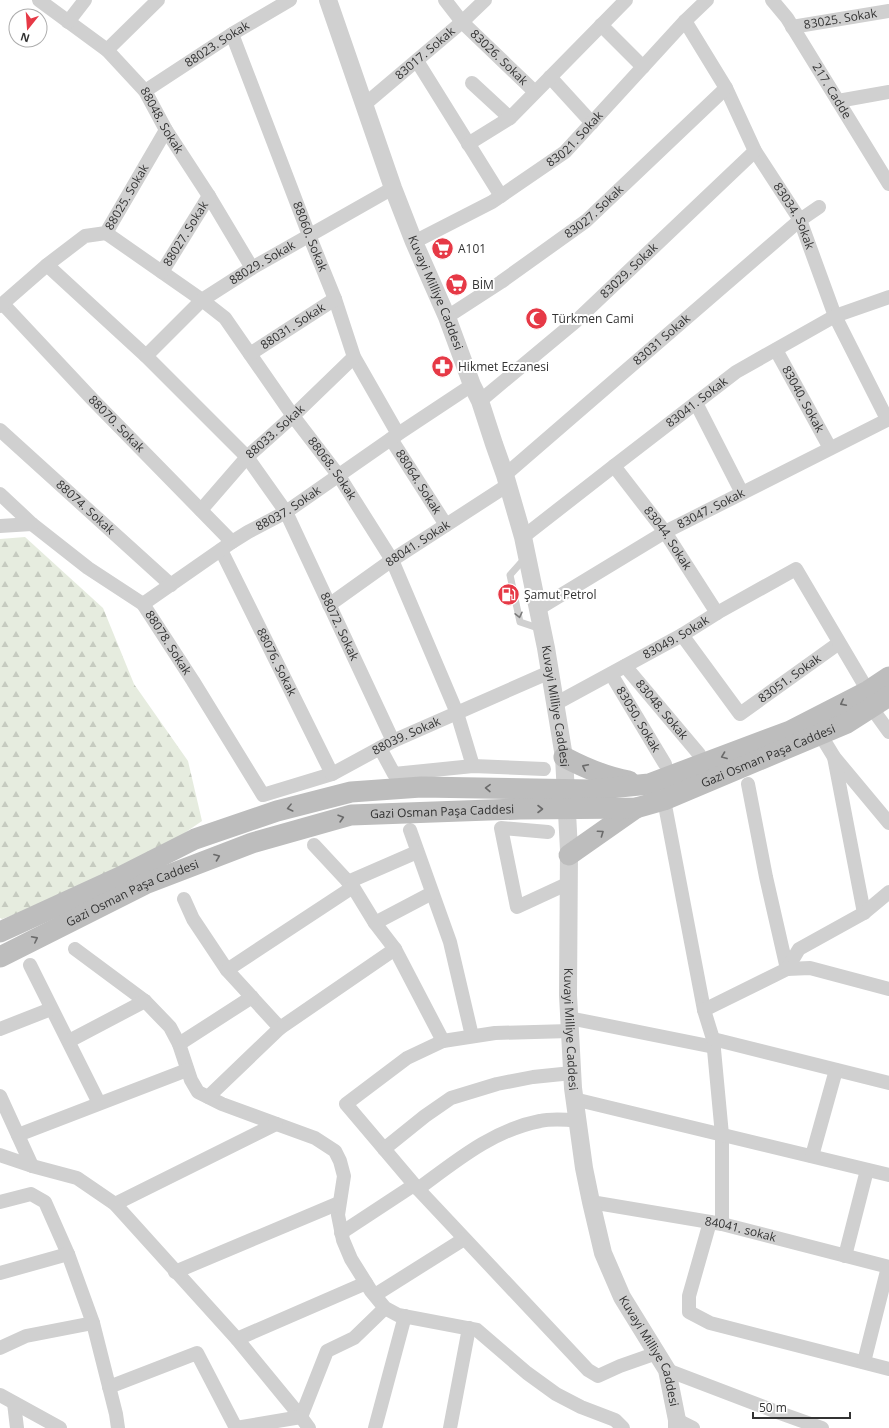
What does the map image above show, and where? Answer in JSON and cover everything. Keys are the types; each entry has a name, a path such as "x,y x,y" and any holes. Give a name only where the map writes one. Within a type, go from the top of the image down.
{"main road":[{"name":"Gazi Osman Paşa Caddesi","path":"0,932 120,877 195,839 277,811 351,792 421,787 566,799 636,808 664,800 847,723 889,677"},
{"name":"Gazi Osman Paşa Caddesi","path":"0,957 145,884 252,843 352,815 520,809 566,799 590,790 649,784 790,731 869,699 889,696"},
{"path":"564,757 592,771 612,778 649,784"},
{"path":"569,855 636,808"}],"street":[{"name":"88048. Sokak","path":"39,0 106,50 145,91 166,130 209,196 252,268"},
{"path":"68,22 85,0"},
{"path":"106,50 158,0"},
{"name":"88023. Sokak","path":"145,91 232,34 290,0"},
{"name":"Kuvayi Milliye Caddesi","path":"328,0 393,188 414,242 447,317 476,393 506,480 523,537 550,672 564,757 569,855 568,995 574,1099 584,1168 590,1202 603,1253 622,1297 667,1370 677,1424"},
{"name":"83026. Sokak","path":"445,0 462,22 535,92"},
{"name":"83017. Sokak","path":"364,105 462,22 485,0"},
{"path":"468,144 510,118 626,0"},
{"name":"83021. Sokak","path":"414,242 492,202 565,152 685,21 707,0"},
{"name":"217. Cadde","path":"772,0 792,27 888,181"},
{"name":"83025. Sokak","path":"792,27 889,11"},
{"name":"83034. Sokak","path":"685,21 726,88 754,151 800,220 835,316 888,419"},
{"path":"601,25 643,67"},
{"name":"88060. Sokak","path":"232,34 335,299 354,357 395,437"},
{"path":"416,61 500,196"},
{"path":"550,77 592,123"},
{"path":"472,83 510,118"},
{"name":"83027. Sokak","path":"447,317 500,282 586,221 726,88"},
{"path":"838,101 889,92"},
{"name":"88025. Sokak","path":"1,305 47,265 85,236 106,233 166,130"},
{"name":"83029. Sokak","path":"476,393 576,321 754,151"},
{"name":"88029. Sokak","path":"146,356 202,300 252,268 393,188"},
{"name":"88027. Sokak","path":"162,272 209,196"},
{"name":"83031 Sokak","path":"506,480 800,220 819,207"},
{"name":"88068. Sokak","path":"106,233 202,300 225,318 293,416 339,476 392,560 457,713 473,766"},
{"path":"47,265 146,356 247,457 286,512"},
{"name":"83041. Sokak","path":"523,537 736,372 835,316 889,297"},
{"name":"88031. Sokak","path":"250,354 335,299"},
{"name":"88070. Sokak","path":"1,305 232,542"},
{"name":"83040. Sokak","path":"776,350 830,448"},
{"name":"88033. Sokak","path":"201,510 247,457 293,416 354,357"},
{"name":"88037. Sokak","path":"143,604 232,542 286,512 395,437 476,393"},
{"path":"696,403 742,493"},
{"name":"83047. Sokak","path":"538,609 665,532 888,419"},
{"name":"88074. Sokak","path":"0,430 171,585"},
{"name":"88064. Sokak","path":"395,437 446,525"},
{"name":"83044. Sokak","path":"614,466 665,532 717,613"},
{"name":"88041. Sokak","path":"329,605 392,560 446,525 506,480"},
{"name":"88078. Sokak","path":"0,494 32,524 88,568 143,604 193,681 263,795"},
{"name":"88072. Sokak","path":"286,512 393,741"},
{"path":"0,526 32,524"},
{"name":"88076. Sokak","path":"221,550 332,774"},
{"name":"83049. Sokak","path":"555,704 682,635 717,613 796,569 839,642"},
{"name":"83051. Sokak","path":"682,635 740,714 839,642"},
{"path":"839,642 869,699 889,732"},
{"name":"83048. Sokak","path":"625,666 699,754"},
{"name":"88039. Sokak","path":"263,795 332,774 393,741 550,672"},
{"name":"83050. Sokak","path":"611,674 665,764"},
{"path":"820,734 834,757 889,823"},
{"path":"380,748 394,774 473,766 544,769"},
{"path":"834,757 864,913"},
{"path":"748,784 787,969"},
{"path":"664,800 704,1010 713,1043 722,1135 716,1223 689,1296 689,1312 710,1323 889,1369"},
{"path":"548,832 501,828 517,907 569,883"},
{"path":"410,830 450,942 472,1036"},
{"path":"314,845 351,884 375,923 395,949 443,1042"},
{"path":"227,970 351,884 417,852"},
{"path":"787,969 799,949 864,913 889,892"},
{"path":"375,923 432,893"},
{"path":"184,899 193,919 227,970 280,1028"},
{"path":"76,949 145,1002 170,1027 191,1080 198,1092 222,1104 315,1138 335,1151 340,1161 344,1176 338,1215 341,1233 351,1259 366,1283 385,1308 398,1315 477,1330 527,1373 556,1394 581,1407 615,1420 623,1428"},
{"path":"208,1097 280,1028 395,949"},
{"path":"30,965 100,1103"},
{"path":"704,1010 787,969 810,968 889,989"},
{"path":"178,1044 252,997"},
{"path":"69,1040 145,1002"},
{"path":"0,1029 51,1009"},
{"path":"657,1352 598,1376 588,1370 416,1187 346,1104 407,1058 443,1042 472,1036 570,1025 713,1043 889,1083"},
{"path":"18,1136 187,1070"},
{"path":"812,1156 836,1070"},
{"path":"384,1149 425,1116 451,1098 497,1084 533,1077 572,1073"},
{"path":"0,1096 32,1166"},
{"path":"574,1099 889,1175"},
{"path":"341,1233 416,1187 476,1147 510,1129 542,1120 577,1120"},
{"path":"114,1204 276,1124"},
{"path":"0,1155 32,1166 77,1178 114,1204 237,1339 305,1422"},
{"path":"845,1256 867,1170"},
{"path":"0,1202 31,1194 45,1202 68,1254 93,1323 118,1428"},
{"name":"84041. sokak","path":"590,1202 716,1223 889,1267"},
{"path":"175,1272 339,1203"},
{"path":"375,1295 464,1239"},
{"path":"0,1273 68,1254"},
{"path":"864,1362 889,1267"},
{"path":"237,1339 366,1283"},
{"path":"305,1422 327,1351 354,1338 385,1308"},
{"path":"375,1428 405,1316"},
{"path":"0,1348 26,1336 93,1323"},
{"path":"450,1428 469,1328"},
{"path":"109,1386 197,1353 236,1428 305,1422"},
{"path":"667,1370 822,1428"},
{"path":"0,1395 60,1428"},
{"path":"14,1403 18,1428"},
{"path":"677,1424 693,1428"}],"lane":[{"path":"527,555 510,575 520,622 542,630"}],"green space":[{"path":"25,537 103,608 134,684 188,761 202,821 154,854 49,902 2,919 0,918 0,539"}],"place":[{"name":"A101","path":"443,249"},
{"name":"BİM","path":"456,285"},
{"name":"Türkmen Cami","path":"537,319"},
{"name":"Hikmet Eczanesi","path":"443,367"},
{"name":"Şamut Petrol","path":"509,595"}]}
